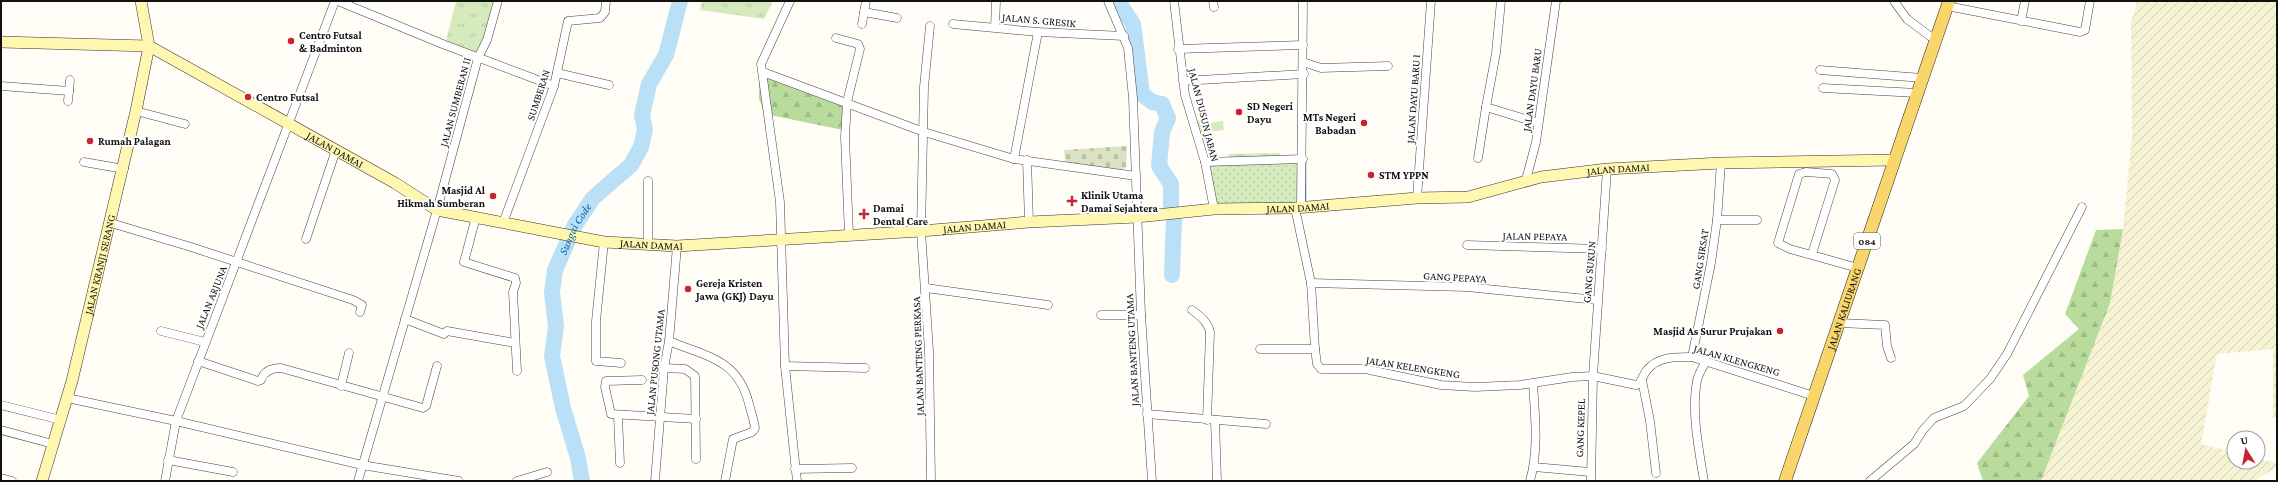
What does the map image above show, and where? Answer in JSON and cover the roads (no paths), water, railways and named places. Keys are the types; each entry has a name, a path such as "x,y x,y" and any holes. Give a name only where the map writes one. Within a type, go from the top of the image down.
{"main road":[{"path":"141,1 149,46"},
{"name":"JALAN KALIURANG","path":"1785,481 1948,4"},
{"name":"JALAN DAMAI","path":"1,42 149,46 421,198 437,210 604,242 648,245 678,246 921,231 1029,222 1137,217 1214,210 1298,208 1417,198 1468,197 1526,180 1607,169 1721,164 1894,160"},
{"name":"JALAN KRANJI SERANG","path":"42,481 67,398 111,223 124,169 149,46"}],"street":[{"path":"336,1 478,58 554,86"},
{"name":"JALAN ARJUNA","path":"165,481 176,421 287,123 336,1"},
{"name":"JALAN SUMBERAN II","path":"358,481 384,398 478,58 487,40 498,1"},
{"name":"SUMBERAN","path":"504,223 554,86 568,21 600,18 605,12 606,1"},
{"path":"790,1 761,64 777,166 785,366 797,481"},
{"path":"862,24 866,1"},
{"path":"995,27 996,1"},
{"name":"JALAN BANTENG UTAMA","path":"1108,1 1128,48 1133,98 1141,315 1152,481"},
{"name":"JALAN DUSUN JABAN","path":"1174,1 1182,81 1205,162 1214,210"},
{"name":"JALAN KELENGKENG","path":"1303,1 1303,159 1298,208 1311,283 1317,364 1321,369 1365,369 1441,385 1475,387 1533,383 1572,377 1593,376"},
{"name":"JALAN DAYU BARU I","path":"1417,198 1430,1"},
{"path":"1478,158 1496,53 1501,1"},
{"name":"JALAN DAYU BARU","path":"1526,180 1536,142 1556,1"},
{"path":"1894,1 1907,19 1935,40"},
{"path":"2021,21 2024,1"},
{"path":"1948,4 2021,21 2083,32 2086,28 2090,1"},
{"path":"864,12 897,18"},
{"name":"JALAN S. GRESIK","path":"953,24 1038,32 1124,36"},
{"name":"JALAN BANTENG PERKASA","path":"930,26 924,87 921,231 926,288 932,437 931,481"},
{"path":"1014,159 1038,32"},
{"path":"836,38 858,44 860,49 847,102 845,162 849,235"},
{"path":"1180,49 1304,45"},
{"path":"1303,62 1321,68 1388,66"},
{"path":"1820,70 1922,78"},
{"path":"763,72 847,102 924,132 1014,159 1136,176"},
{"path":"557,73 609,84"},
{"path":"1182,81 1304,74"},
{"path":"68,101 70,80"},
{"path":"1,86 69,91"},
{"path":"1823,88 1917,93"},
{"path":"1486,107 1538,123"},
{"path":"136,111 185,124"},
{"path":"306,239 336,150"},
{"path":"1205,162 1303,159"},
{"path":"1027,160 1029,222"},
{"path":"84,162 124,169"},
{"name":"GANG SIRSAT","path":"1692,357 1709,277 1718,220 1721,164"},
{"name":"GANG SUKUN","path":"1593,376 1607,169"},
{"path":"1812,254 1835,180 1832,174 1806,172 1800,174 1778,242 1779,245 1790,249 1858,268"},
{"path":"648,181 648,245"},
{"path":"1870,481 1914,444 1934,418 1964,406 1990,380 2007,354 2082,207"},
{"path":"476,217 464,262 515,278 516,283 512,292 517,371"},
{"path":"1718,220 1756,220"},
{"path":"111,223 191,247 236,263 354,300 361,303 363,307 360,312"},
{"path":"604,242 596,321 596,361 620,363"},
{"name":"JALAN PEPAYA","path":"1467,245 1602,249"},
{"name":"JALAN PUSONG UTAMA","path":"655,481 664,368 669,341 678,246"},
{"name":"GANG PEPAYA","path":"1311,283 1467,287 1597,300"},
{"path":"926,288 1048,305"},
{"path":"1192,310 1202,317 1209,327 1210,332 1211,420 1217,481"},
{"path":"1101,314 1141,315"},
{"path":"405,319 444,334 447,331 515,343"},
{"path":"1839,322 1885,325 1887,346 1891,358"},
{"path":"161,330 205,342"},
{"path":"669,341 723,363 737,374 744,385 755,428 752,432 733,439 725,481"},
{"path":"1260,349 1315,349"},
{"path":"340,386 349,353"},
{"name":"JALAN KLENGKENG","path":"1642,380 1652,364 1674,357 1692,357 1814,396"},
{"path":"198,361 258,381 274,368 384,398 425,407 437,366"},
{"path":"1704,481 1698,447 1696,404 1697,380 1706,361"},
{"path":"785,366 865,368"},
{"path":"664,368 685,369 696,376 696,459"},
{"path":"1593,376 1636,385 1642,380 1650,421 1656,473"},
{"name":"GANG KEPEL","path":"1591,481 1593,376"},
{"path":"642,380 610,380 604,383 611,414 618,416 696,419"},
{"path":"1530,481 1534,467 1536,431 1533,383"},
{"path":"67,398 176,421 362,465 459,481"},
{"path":"1,405 60,420"},
{"path":"1147,414 1266,424"},
{"path":"618,416 620,463"},
{"path":"1,430 53,444"},
{"path":"168,460 233,472"},
{"path":"1534,467 1590,472"},
{"path":"795,469 852,468"},
{"path":"517,481 547,472"},
{"path":"1,478 12,481"}],"waterway":[{"name":"Sungai Code","path":"582,481 578,458 563,408 552,356 556,326 552,292 555,270 575,225 593,198 631,165 641,147 645,130 642,115 649,84 666,55 680,1"},
{"path":"1118,1 1133,24 1142,94 1152,102 1162,104 1168,118 1162,132 1159,166 1171,184 1171,208"},
{"path":"1305,161 1305,203"},
{"path":"1172,275 1174,219"}],"place":[{"name":"Centro Futsal & Badminton","path":"291,41"},
{"name":"Centro Futsal","path":"248,97"},
{"name":"SD Negeri Dayu","path":"1239,112"},
{"name":"MTs Negeri Babadan","path":"1364,123"},
{"name":"Rumah Palagan","path":"90,141"},
{"name":"STM YPPN","path":"1371,175"},
{"name":"Masjid Al Hikmah Sumberan","path":"493,196"},
{"name":"Klinik Utama Damai Sejahtera","path":"1072,201"},
{"name":"Damai Dental Care","path":"864,214"},
{"name":"Gereja Kristen Jawa (GKJ) Dayu","path":"688,289"},
{"name":"Masjid As Surur Prujakan","path":"1780,331"}]}
